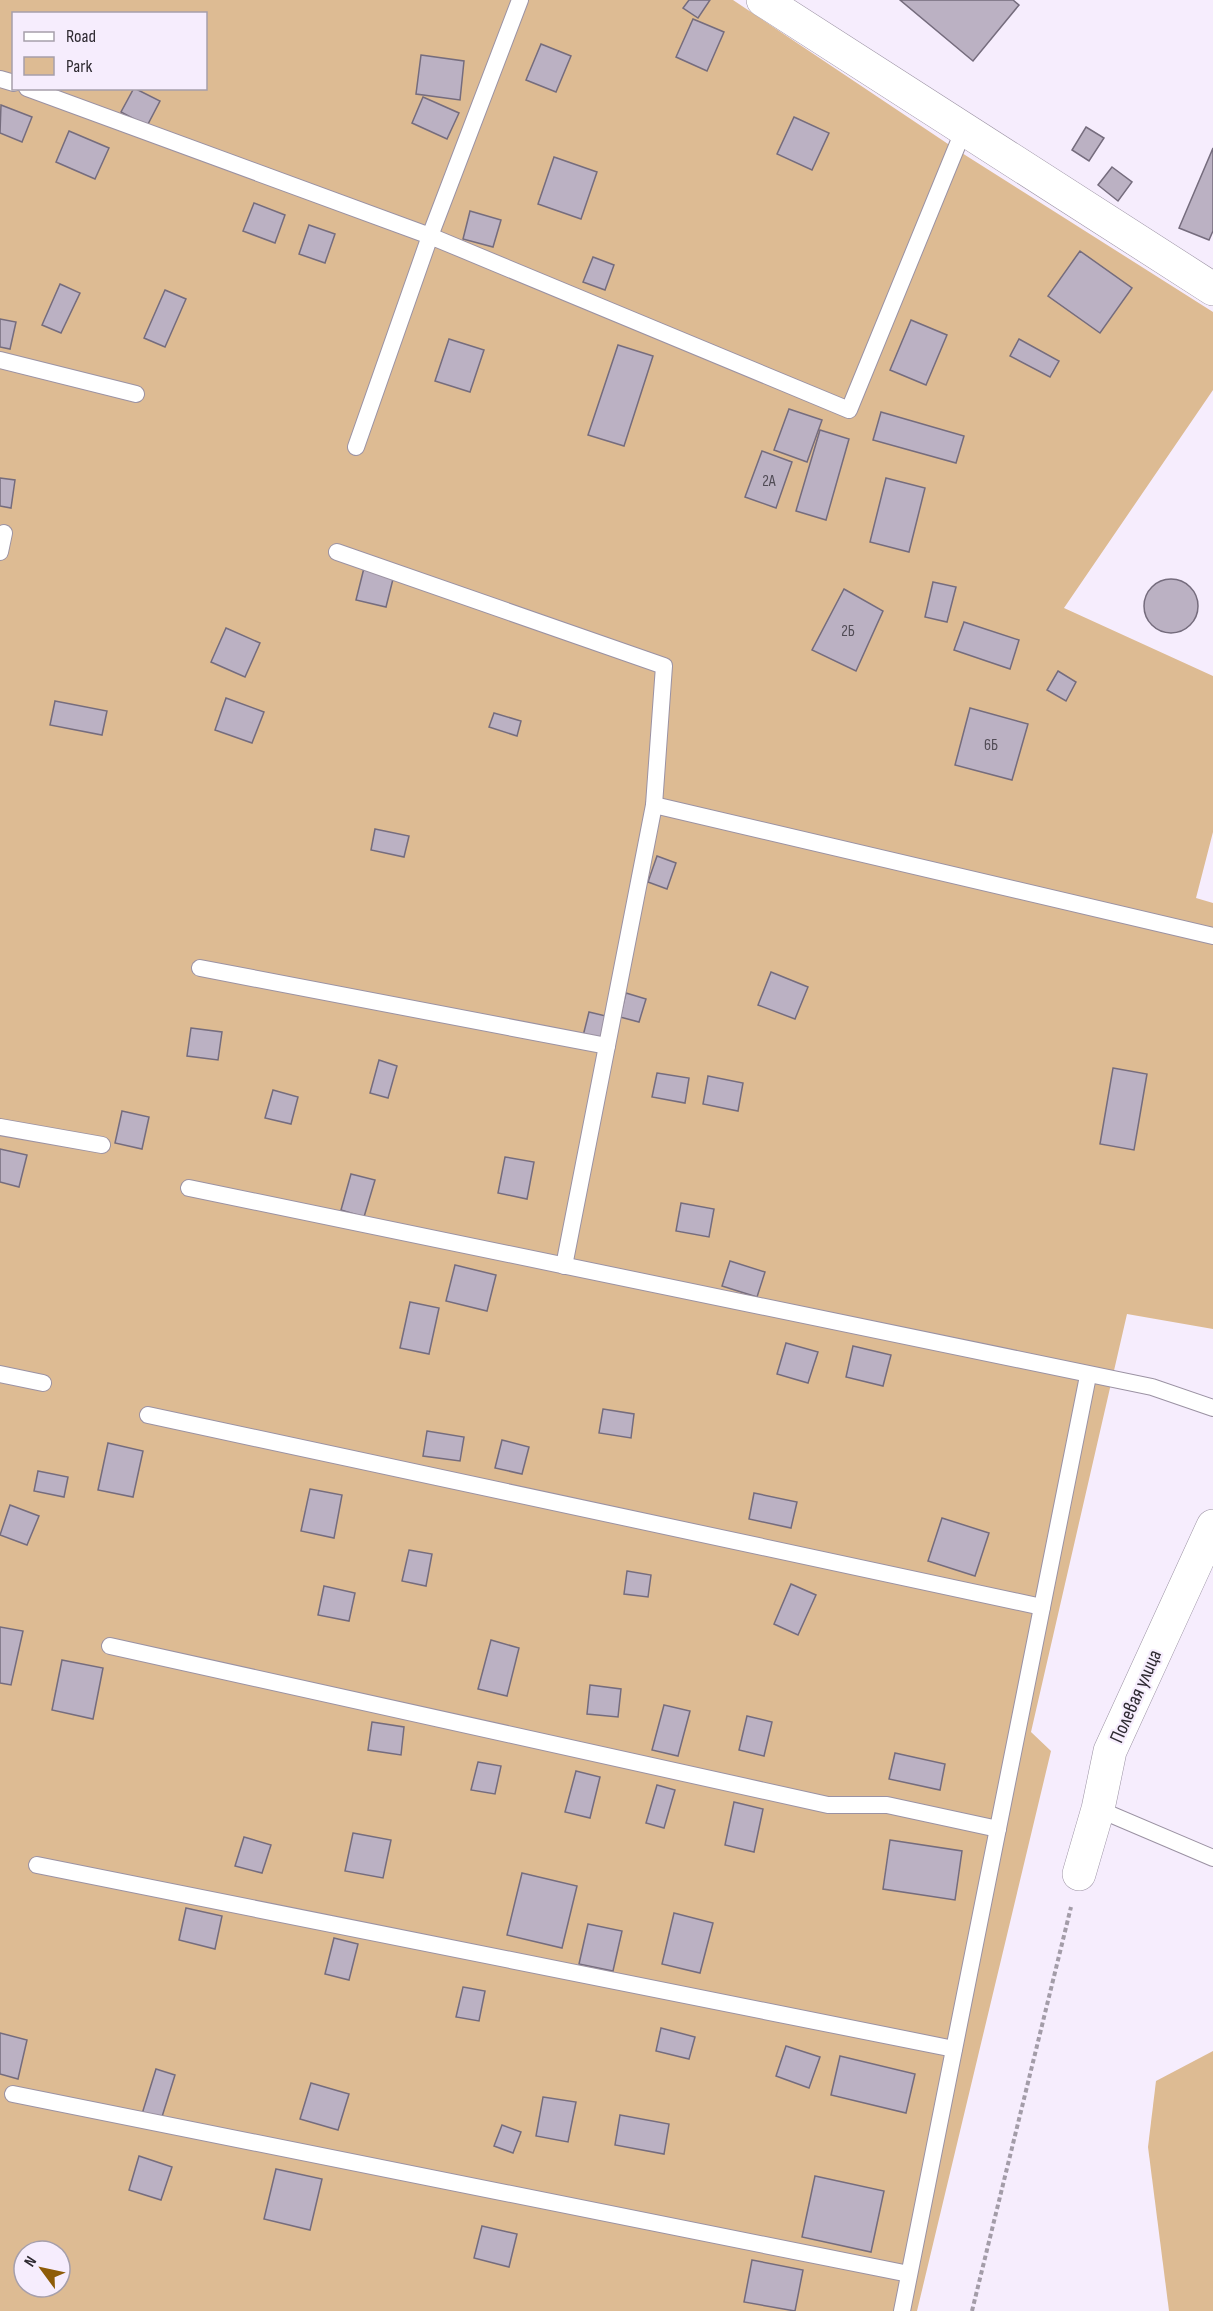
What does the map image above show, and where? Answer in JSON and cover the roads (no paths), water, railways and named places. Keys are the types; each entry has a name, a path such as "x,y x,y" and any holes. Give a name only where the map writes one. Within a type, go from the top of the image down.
{"street":[{"path":"763,0 964,129 1210,278"},
{"name":"Полевая улица","path":"1079,1874 1098,1809 1110,1751 1205,1558 1213,1526"}],"lane":[{"path":"356,447 430,236 520,0"},
{"path":"32,90 430,236 849,410 964,129"},
{"path":"0,360 136,394"},
{"path":"0,552 4,533"},
{"path":"337,552 664,666 654,805 564,1266"},
{"path":"654,805 1213,936"},
{"path":"200,968 607,1046"},
{"path":"0,1127 102,1145"},
{"path":"189,1188 1152,1388 1213,1408"},
{"path":"0,1374 43,1383"},
{"path":"902,2311 1088,1376"},
{"path":"147,1415 1042,1607"},
{"path":"110,1646 828,1805 887,1805 998,1829"},
{"path":"1098,1809 1213,1858"},
{"path":"37,1865 954,2049"},
{"path":"13,2094 909,2274"}]}
